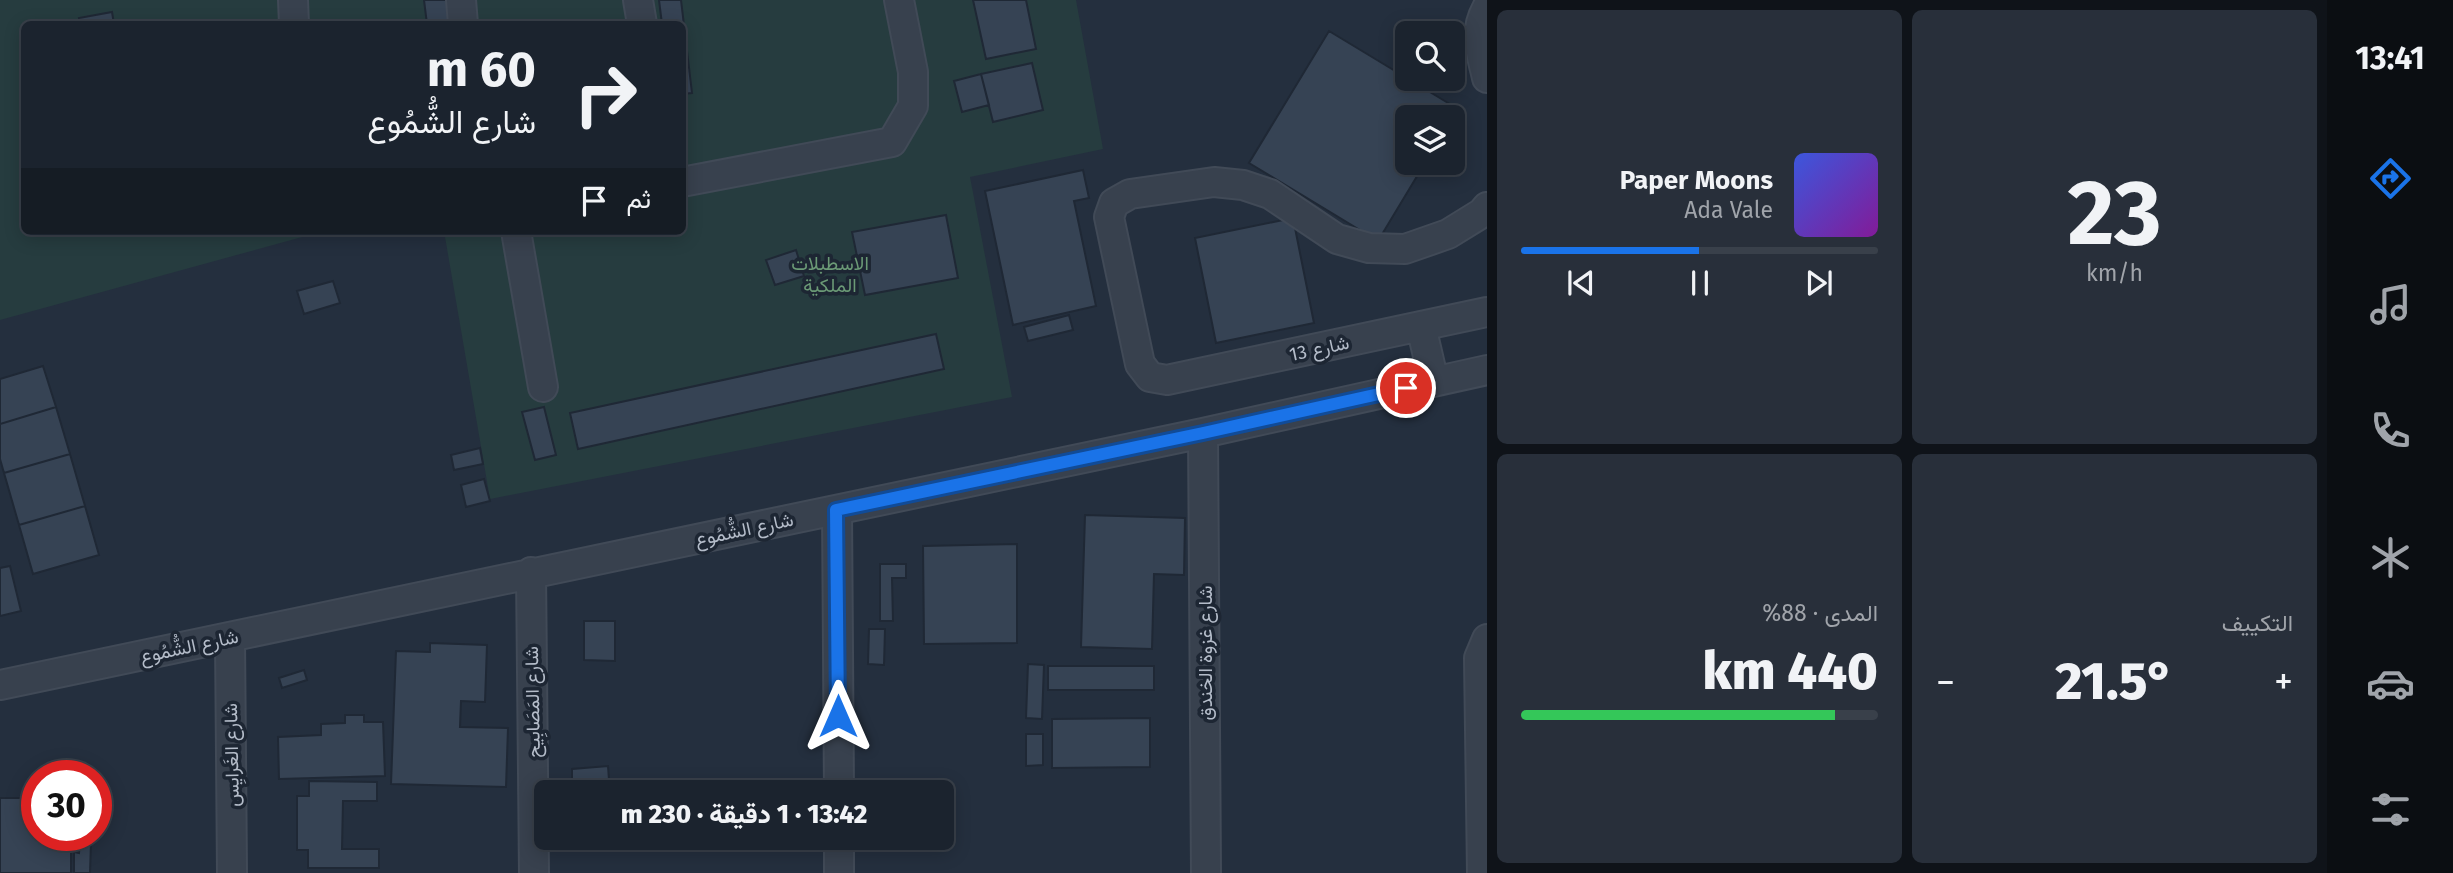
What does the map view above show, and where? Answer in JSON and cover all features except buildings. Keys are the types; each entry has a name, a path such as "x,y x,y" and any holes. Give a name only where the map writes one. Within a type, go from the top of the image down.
{"street":[{"path":"293,0 294,21"},
{"path":"461,0 463,21"},
{"path":"638,0 642,21"},
{"path":"686,181 892,142 913,106 913,72 899,0"},
{"path":"1487,8 1481,19 1478,36 1487,78"},
{"name":"شارع 13","path":"1487,207 1448,234 1405,250 1369,248 1337,239 1270,194 1243,185 1214,182 1130,194 1114,203 1109,217 1140,364 1150,377 1167,380 1487,312"},
{"path":"517,235 543,387"},
{"path":"1421,326 1434,382"},
{"name":"شارع الشُّمُوع","path":"0,685 1203,433 1487,370"},
{"name":"شارع غزوة الخندق","path":"1203,433 1206,873"},
{"path":"836,510 839,780"},
{"name":"شارع المَصَابِيح","path":"531,572 534,873"},
{"name":"شارع الغَرايِس","path":"230,638 232,873"},
{"path":"1482,873 1479,657 1487,639"},
{"path":"839,850 839,873"}],"green space":[{"name":"الاسطبلات الملكية","path":"0,0 1076,0 1103,149 970,177 1012,397 490,499 445,235 686,235 686,21 21,21 21,235 309,235 0,320"}],"route":[{"path":"838,716 836,510 1406,388"}]}
